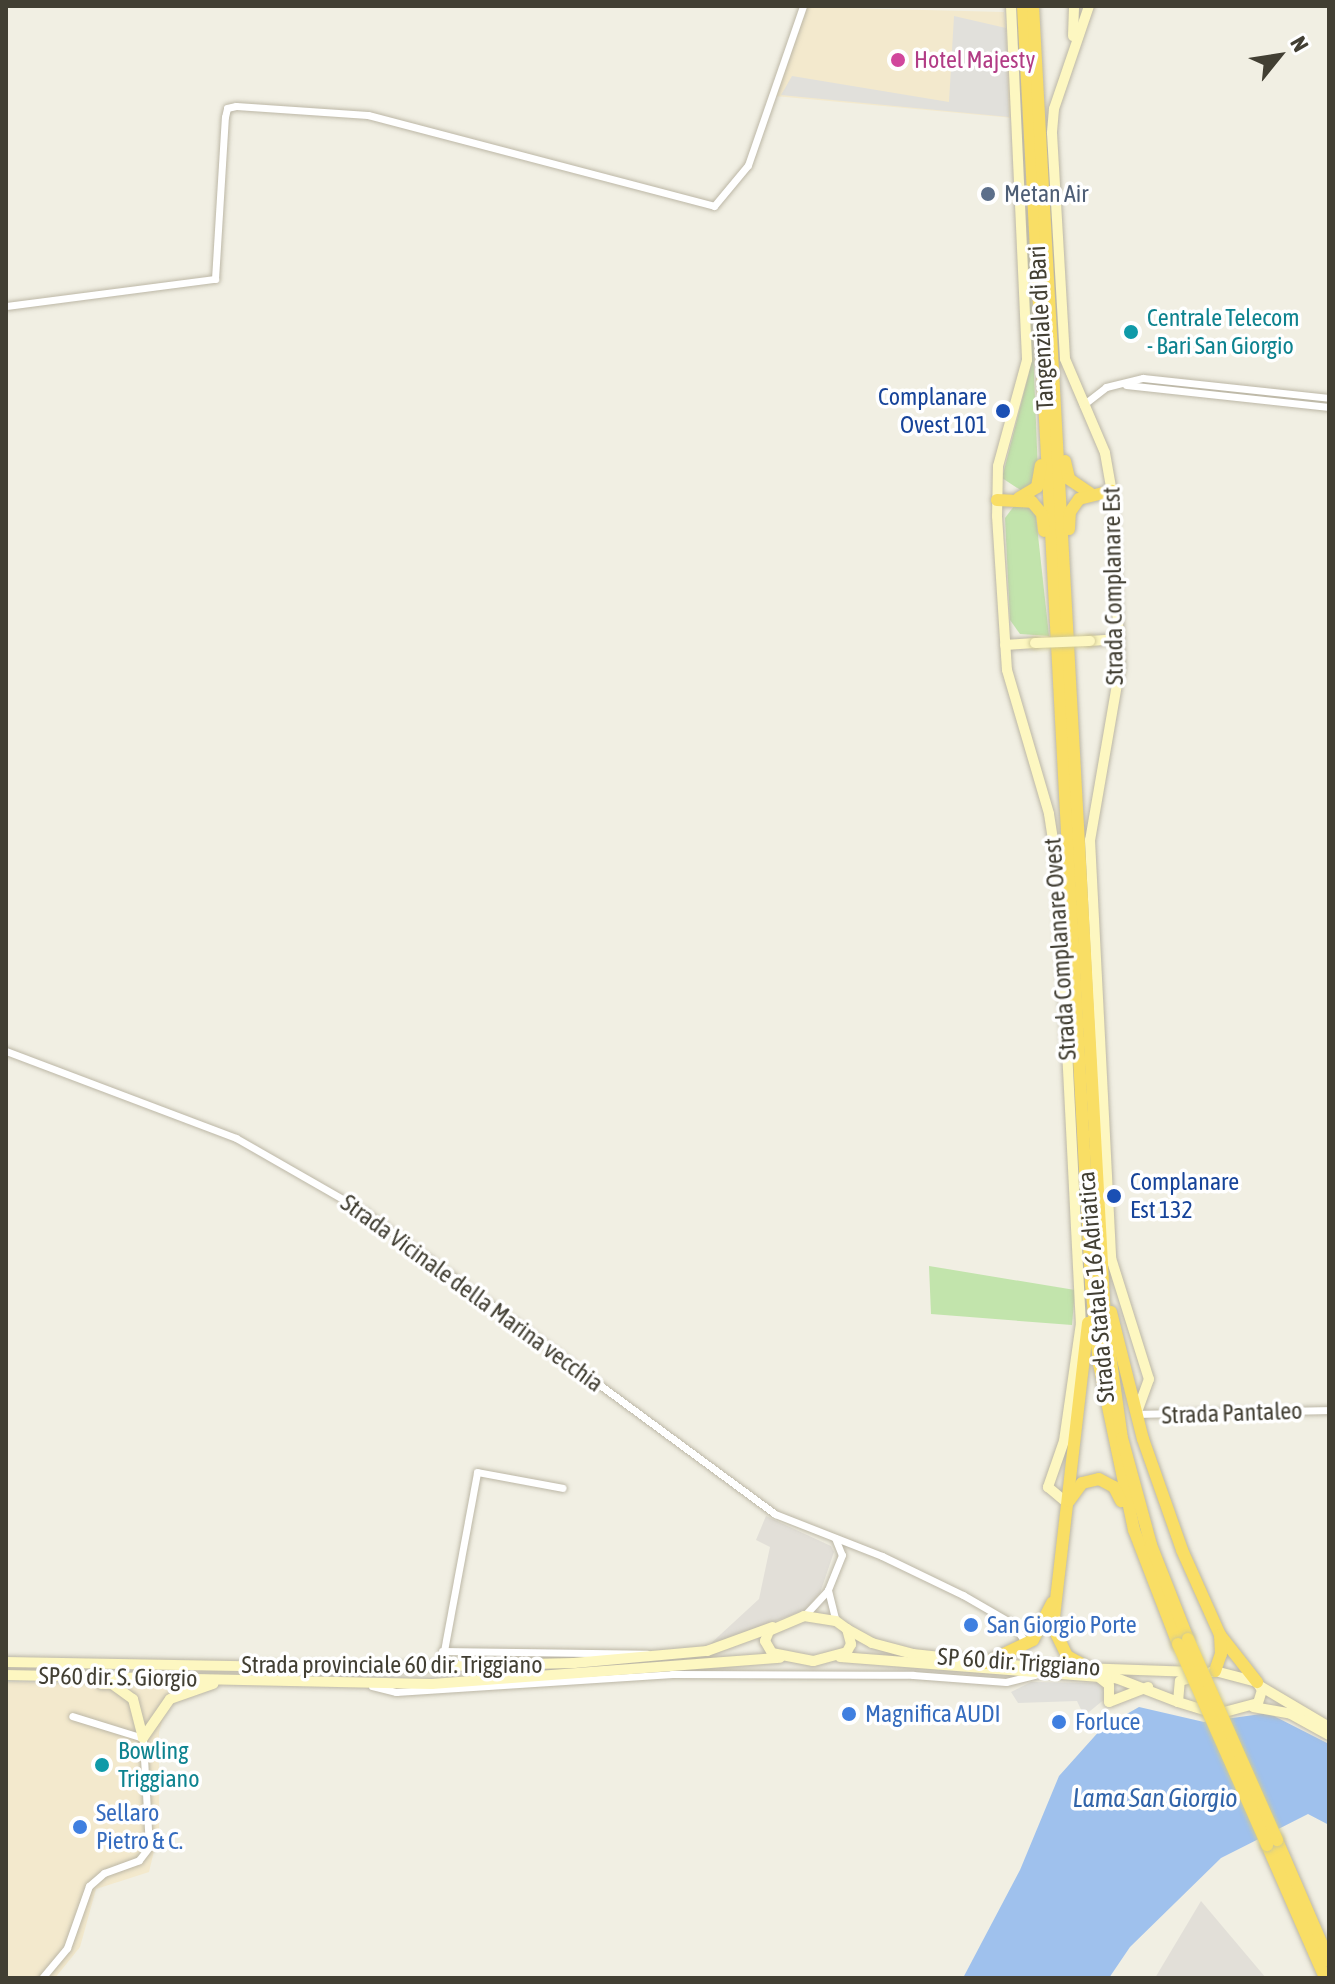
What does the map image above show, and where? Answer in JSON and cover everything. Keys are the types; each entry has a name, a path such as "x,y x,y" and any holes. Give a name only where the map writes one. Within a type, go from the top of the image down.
{"highway":[{"name":"Tangenziale di Bari","path":"1023,6 1049,385"},
{"name":"Tangenziale di Bari","path":"1033,6 1063,649"},
{"path":"1019,498 1041,479 1038,408 1049,385 1062,403 1066,471 1075,486 1090,493 1112,491"},
{"path":"1062,620 1072,589 1070,512 1090,493"},
{"path":"997,500 1019,498 1032,502 1042,514 1048,589 1062,620"},
{"name":"Strada Statale 16 Adriatica","path":"1063,649 1096,1283 1110,1425 1134,1530 1272,1842 1329,1961"},
{"path":"1096,1283 1164,1501 1220,1635 1258,1684"},
{"path":"1090,1668 1067,1656 1055,1640 1054,1596 1096,1283"},
{"name":"Strada Statale 16 Adriatica","path":"1096,1283 1112,1384 1138,1500 1183,1641"},
{"path":"1138,1500 1147,1489 1153,1467"},
{"path":"1068,1504 1082,1483 1106,1481 1119,1494 1134,1530"},
{"path":"1147,1489 1164,1501"},
{"path":"985,1663 1027,1645 1054,1596"},
{"path":"1215,1671 1221,1654 1220,1635"},
{"name":"Strada Statale 16 Adriatica","path":"1272,1842 1325,1978"}],"main road":[{"name":"Strada Complanare Ovest","path":"1011,6 1027,360 998,466 997,500 1005,645 1012,694 1049,814 1058,872 1081,1323 1064,1441 1048,1487 1068,1504"},
{"name":"Strada Complanare Est","path":"1072,46 1074,6"},
{"name":"Strada Complanare Est","path":"1089,6 1072,46 1052,133 1065,359 1110,466 1112,491 1119,639 1118,687 1090,840 1111,1258 1149,1379 1136,1414"},
{"path":"1005,645 1119,639"},
{"path":"804,1616 836,1621"},
{"name":"Strada provinciale 60 dir. Triggiano","path":"6,1662 441,1667 657,1656 738,1643 804,1616"},
{"name":"SP 60 dir. Triggiano","path":"836,1621 893,1650 985,1663 1197,1673 1215,1671"},
{"path":"773,1627 765,1636 766,1645 780,1658"},
{"path":"840,1657 850,1648 847,1629"},
{"path":"840,1657 1100,1678 1149,1687 1178,1702 1217,1714 1253,1707 1291,1714 1329,1735"},
{"name":"SP60 dir. S. Giorgio","path":"6,1675 363,1682 520,1680 710,1661 780,1658 806,1661 840,1657"},
{"path":"1215,1671 1258,1684 1329,1727"},
{"path":"1178,1702 1176,1686 1197,1673"},
{"path":"27,1676 112,1684 125,1691 138,1709 143,1738"},
{"path":"1100,1678 1109,1685 1109,1702 1149,1687"},
{"path":"143,1738 157,1712 190,1689 270,1680"},
{"path":"1253,1707 1262,1697 1258,1684"}],"street":[{"path":"6,306 215,279 225,117 227,108 236,106 368,115 714,206 748,165 803,6"},
{"path":"1083,405 1106,387 1143,378 1329,398"},
{"path":"1120,384 1329,407"},
{"name":"Strada Vicinale della Marina vecchia","path":"6,1051 236,1138 365,1212 757,1502 859,1547 1013,1624 1027,1645"},
{"name":"Strada Pantaleo","path":"1136,1414 1329,1410"},
{"path":"441,1667 477,1472 563,1488"},
{"path":"835,1538 842,1555"},
{"path":"804,1616 828,1590 842,1555 859,1547"},
{"path":"828,1590 836,1621"},
{"path":"442,1651 562,1656 635,1650 657,1656"},
{"path":"805,1674 806,1661"},
{"path":"363,1682 396,1692 672,1674 805,1674 1006,1682 1035,1675"},
{"path":"42,1978 67,1948 89,1886 104,1873 146,1855 143,1738 72,1716"}],"shaded area":[{"name":"Hotel Majesty","path":"805,7 1004,12 1013,118 775,96"},
{"path":"954,16 1006,28 1009,117 781,95 792,76 949,102"},
{"path":"766,1516 831,1546 834,1552 820,1593 805,1610 708,1646 759,1599 770,1547 756,1540"},
{"path":"6,1682 173,1685 159,1732 159,1830 149,1872 96,1889 80,1947 55,1978 6,1978"},
{"path":"1031,1682 1101,1683 1106,1698 1084,1716 1077,1701 1018,1703 1011,1692"},
{"path":"1201,1901 1266,1978 1155,1978"}],"green space":[{"path":"1027,197 1038,473 1035,483 1022,491 1002,478 1029,373"},
{"path":"1014,506 1035,508 1049,636 1020,634 1010,620 1005,518"},
{"path":"929,1266 1075,1290 1072,1325 931,1314"}],"water":[{"name":"Lama San Giorgio","path":"1139,1707 1204,1722 1268,1713 1329,1744 1329,1825 1308,1814 1221,1858 1130,1947 1109,1978 963,1978 1020,1870 1059,1776 1102,1728"}],"place":[{"name":"Hotel Majesty","path":"898,60"},
{"name":"Metan Air","path":"988,194"},
{"name":"Centrale Telecom - Bari San Giorgio","path":"1131,332"},
{"name":"Complanare Ovest 101","path":"1003,411"},
{"name":"Complanare Est 132","path":"1114,1196"},
{"name":"San Giorgio Porte","path":"971,1625"},
{"name":"Magnifica AUDI","path":"849,1714"},
{"name":"Forluce","path":"1059,1722"},
{"name":"Bowling Triggiano","path":"102,1765"},
{"name":"Sellaro Pietro & C.","path":"80,1827"}]}
